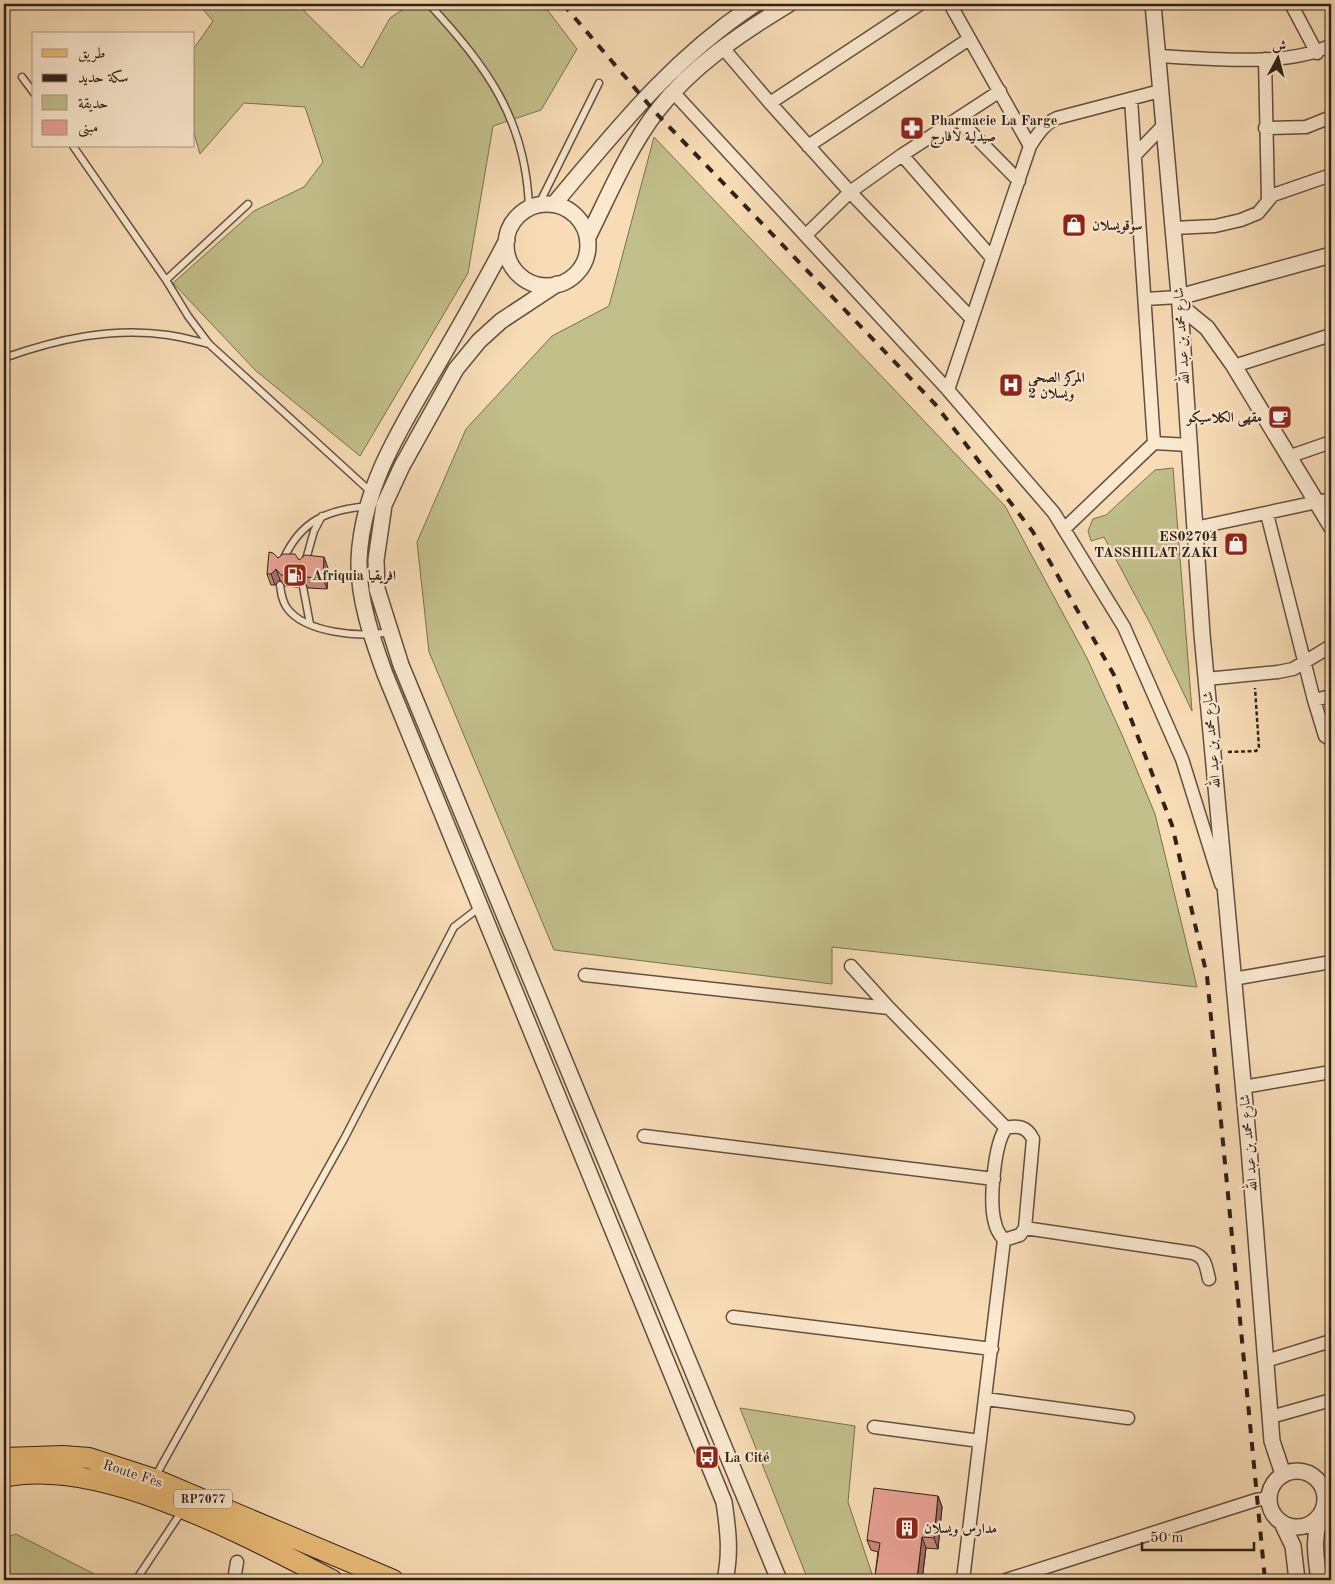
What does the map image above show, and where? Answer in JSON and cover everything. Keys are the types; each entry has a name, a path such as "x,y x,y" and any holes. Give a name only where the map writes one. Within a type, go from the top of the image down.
{"main road":[{"name":"Route Fès","path":"4,1458 63,1456 89,1458 154,1479 393,1580"},
{"name":"Route Fès","path":"4,1477 24,1473 47,1472 84,1477 182,1510 254,1540 332,1580"}],"street":[{"path":"724,1580 729,1552 724,1502 480,907 372,636 362,593 359,560 369,499 386,454 478,296 507,240 514,221 541,206 670,71 720,28 755,4"},
{"path":"507,240 507,253 512,265 520,275 532,282 544,285 557,284 569,280 578,272 586,256 588,237 636,145 656,113 673,92 722,48 789,4"},
{"path":"770,103 920,4"},
{"path":"950,4 1030,146"},
{"name":"شارع محمد بن عبد الله","path":"1153,4 1162,128 1179,302 1212,753 1243,1087 1272,1441 1283,1474"},
{"path":"1291,4 1317,53"},
{"path":"808,146 969,39"},
{"path":"1157,56 1265,59 1317,53 1331,45"},
{"path":"722,48 850,192 971,318"},
{"path":"1265,59 1268,200"},
{"path":"806,235 850,192 902,155 1000,91"},
{"path":"948,390 1030,146 1047,122 1160,91"},
{"path":"673,92 948,390 1054,513 1124,628 1182,759 1226,901"},
{"path":"1131,99 1154,443"},
{"path":"1265,128 1306,126 1331,117"},
{"path":"958,119 1019,181"},
{"path":"1135,155 1162,128"},
{"path":"902,155 992,258"},
{"path":"1173,228 1215,226 1241,220 1258,213 1264,208 1268,200 1279,192 1331,176"},
{"path":"541,206 566,208 576,215 584,226 588,237"},
{"path":"1145,299 1179,302 1331,254"},
{"path":"557,284 501,321 479,341 456,369 402,466 384,505 376,560 377,588 389,632 499,906 779,1580"},
{"path":"1179,302 1207,328 1234,366 1288,457 1324,500 1331,526"},
{"path":"1234,366 1331,335"},
{"path":"1288,457 1331,442"},
{"path":"1064,529 1154,443 1189,445"},
{"path":"1195,528 1268,514 1324,500"},
{"path":"1268,514 1314,700 1325,736 1331,740"},
{"path":"1206,679 1293,669 1331,646"},
{"path":"1314,700 1331,696"},
{"path":"1233,979 1331,962"},
{"path":"851,966 889,1008 1006,1128 1023,1127 1030,1132 1033,1139 1025,1228 1020,1235 1004,1240"},
{"path":"585,975 889,1008"},
{"path":"1243,1087 1331,1072"},
{"path":"963,1580 1004,1240 994,1223 994,1179 1000,1136 1006,1128"},
{"path":"644,1136 994,1179"},
{"path":"1025,1228 1200,1255 1205,1261 1209,1279"},
{"path":"734,1317 992,1349"},
{"path":"1266,1361 1331,1341"},
{"path":"986,1399 1128,1418"},
{"path":"1271,1417 1331,1400"},
{"path":"874,1427 980,1441"},
{"path":"1297,1580 1293,1546 1282,1523 1271,1510 1269,1498 1272,1486 1283,1474 1300,1470 1308,1472 1328,1489 1325,1507 1316,1529 1315,1543 1319,1580"},
{"path":"1006,1580 1247,1502 1269,1498"},
{"path":"1282,1523 1299,1527 1308,1525 1322,1514"},
{"path":"234,1580 237,1562"}],"lane":[{"path":"429,4 481,63 501,98 516,132 528,177 541,206"},
{"path":"22,77 32,90"},
{"path":"541,206 599,83"},
{"path":"74,148 209,344 369,499 384,505"},
{"path":"166,280 248,204"},
{"path":"4,358 83,335 120,333 168,335 209,344"},
{"path":"282,564 298,535 323,515 369,499"},
{"path":"304,566 314,531 323,515"},
{"path":"280,585 283,601 287,608 294,615 310,624 329,630 372,636 389,632"},
{"path":"303,587 310,624"},
{"path":"154,1479 339,1148 454,927 480,907"},
{"path":"136,1580 182,1510"}],"path":[{"path":"1212,753 1256,751 1259,748 1254,674"}],"green space":[{"path":"198,4 297,4 362,68 390,18 411,4 543,4 577,49 541,110 493,126 468,273 360,456 255,370 173,283 254,211 304,187 323,162 305,107 244,103 200,154 195,136 195,47 213,21"},
{"path":"654,137 1005,506 1087,658 1155,814 1197,987 832,947 832,984 554,950 429,652 417,542 466,429 552,336 609,306"},
{"path":"1173,468 1192,711 1152,627 1104,537 1091,541 1088,531 1093,519 1106,515 1155,470"},
{"path":"740,1408 855,1426 848,1502 874,1580 808,1580"},
{"path":"16,1534 106,1580 4,1580 4,1538"}],"building":[{"path":"269,552 278,558 283,554 295,554 299,560 305,555 324,557 323,578 304,577 300,571 296,572 294,576 281,575 276,569 271,574 267,574"},
{"name":"مدارس ويسلان","path":"874,1488 938,1496 934,1538 922,1537 917,1579 875,1576 880,1543 867,1540"}],"railway":[{"path":"563,4 656,113 935,404 1033,532 1114,675 1172,825 1207,976 1265,1580"}],"place":[{"name":"Pharmacie La Farge صيدلية لافارج","path":"912,128"},
{"name":"سوقويسلان","path":"1074,225"},
{"name":"المركز الصحي ويسلان 2","path":"1011,385"},
{"name":"مقهى الكلاسيكو","path":"1280,417"},
{"name":"ES02704 TASSHILAT ZAKI","path":"1236,544"},
{"name":"Afriquia افريقيا","path":"295,575"},
{"name":"La Cité","path":"707,1457"},
{"name":"مدارس ويسلان","path":"907,1528"}]}
